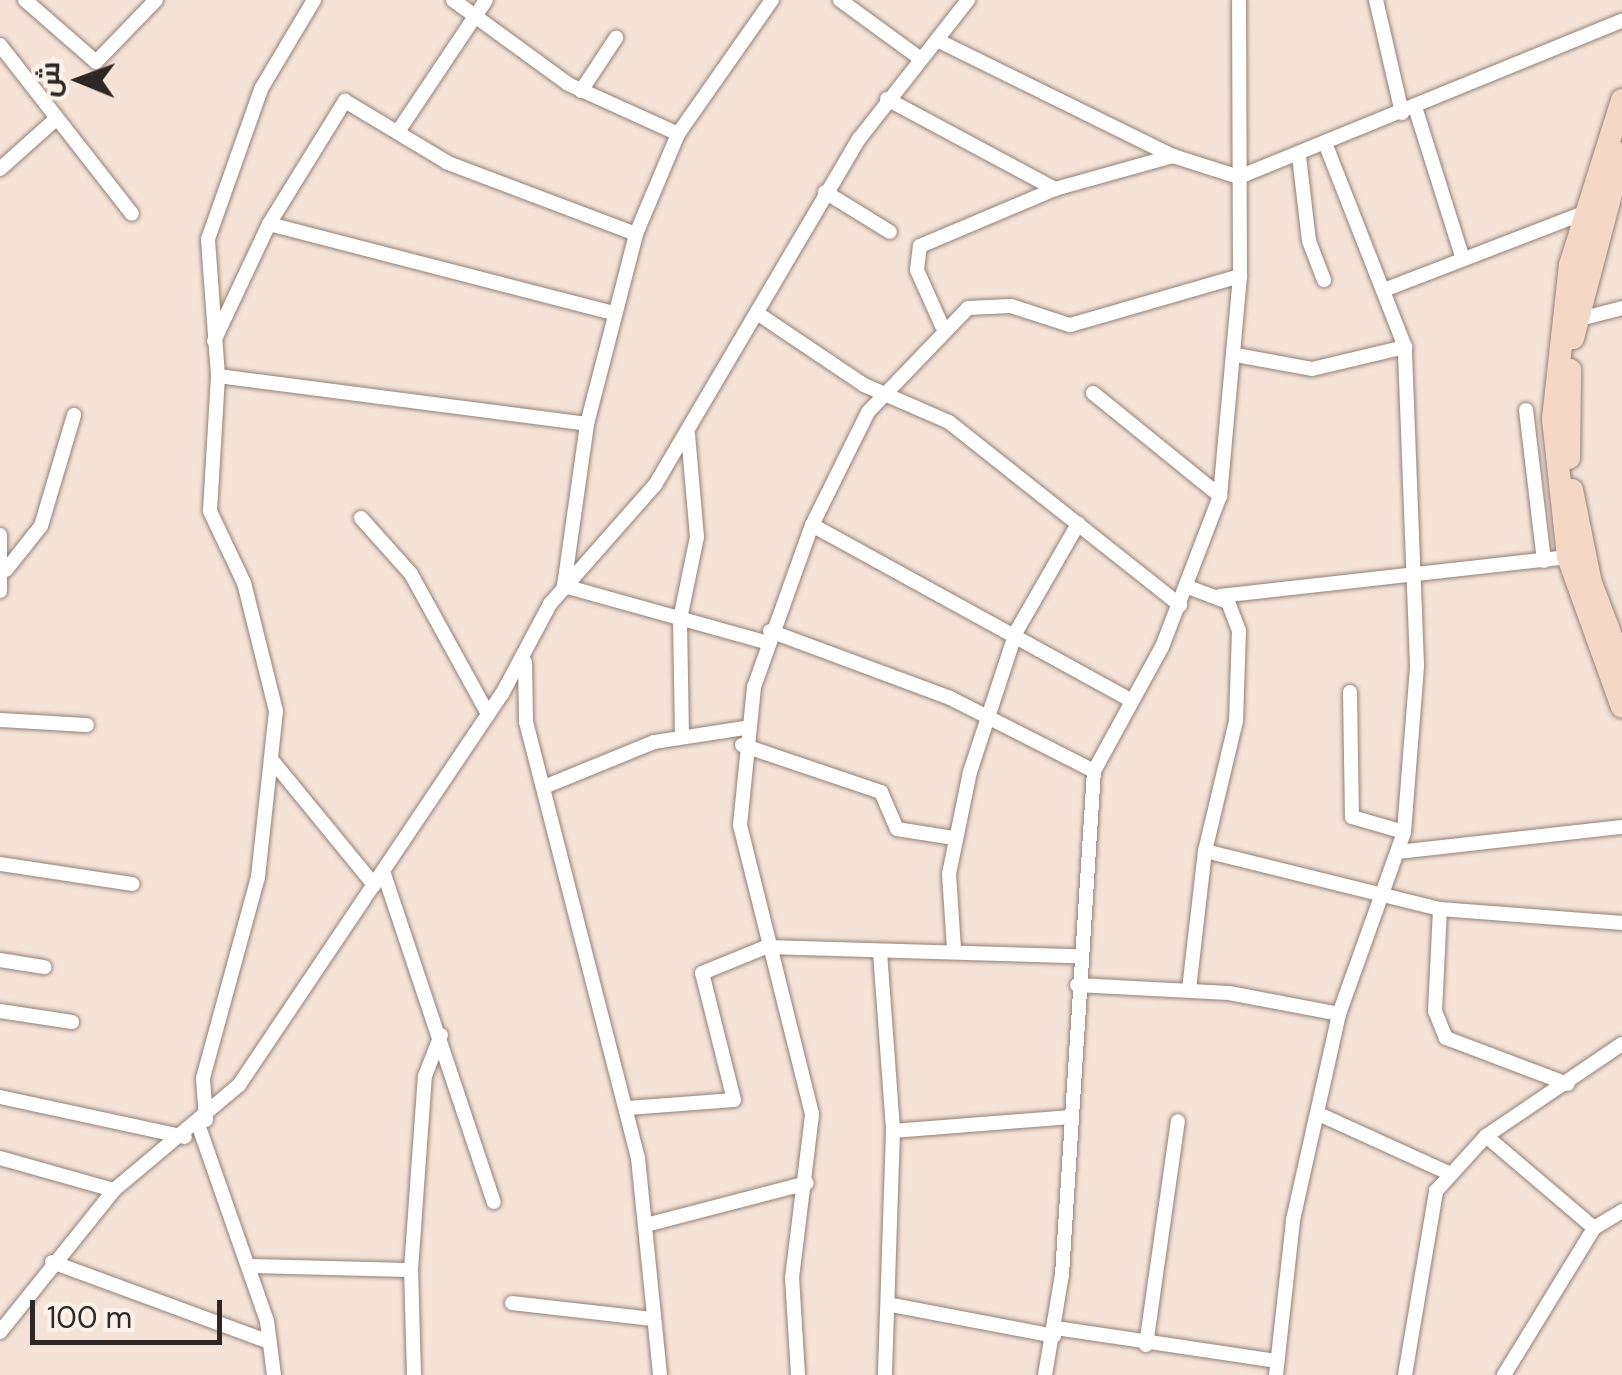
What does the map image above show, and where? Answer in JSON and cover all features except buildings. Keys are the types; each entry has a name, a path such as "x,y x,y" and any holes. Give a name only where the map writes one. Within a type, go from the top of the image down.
{"main road":[{"path":"1622,100 1584,212 1555,360 1554,452 1568,557 1622,707"},
{"path":"1622,153 1615,190 1576,320 1575,510 1622,664"}],"street":[{"path":"25,0 96,62 156,0"},
{"path":"274,1375 270,1342 202,1124 203,1078 250,914 272,758 269,666 210,511 218,376 206,261 213,219 261,89 314,0"},
{"path":"453,0 580,91 678,134"},
{"path":"400,130 479,18 486,0"},
{"path":"564,586 587,424 636,234 678,134 772,0"},
{"path":"840,0 922,59"},
{"path":"0,1332 52,1262 114,1190 202,1124 374,885 488,714 564,586 688,434 826,192 886,99 968,0"},
{"path":"1045,1375 1055,1332 1078,956 1094,771 1128,698 1188,588 1220,496 1236,354 1240,276 1239,0"},
{"path":"1376,0 1408,110 1462,256"},
{"path":"937,40 1174,156 1239,177 1408,110 1572,34 1622,21"},
{"path":"580,91 616,38"},
{"path":"0,46 132,214"},
{"path":"886,99 1055,189"},
{"path":"214,341 269,224 338,104 357,104 448,163 636,234"},
{"path":"3,159 56,119"},
{"path":"892,1305 1277,1368 1293,1220 1322,1115 1339,1014 1404,832 1416,579 1405,347 1326,145"},
{"path":"942,326 917,270 920,246 1055,189 1174,156"},
{"path":"1299,156 1308,240 1324,280"},
{"path":"826,192 890,232"},
{"path":"1384,290 1462,256 1584,212"},
{"path":"269,224 614,313"},
{"path":"798,1375 792,1278 807,1183 806,1074 766,947 740,826 744,728 768,636 812,525 857,428 942,326 980,304 1085,323 1240,276"},
{"path":"1576,320 1622,308"},
{"path":"757,313 884,394 949,422 1180,605"},
{"path":"1236,354 1312,369 1405,347"},
{"path":"218,376 587,424"},
{"path":"1093,392 1220,496"},
{"path":"1526,410 1544,561"},
{"path":"0,591 6,570 41,526 74,415"},
{"path":"682,735 680,619 697,536 688,434"},
{"path":"361,518 398,555 488,714"},
{"path":"954,949 954,838 988,717 1016,632 1078,524"},
{"path":"812,525 1016,632 1128,698"},
{"path":"0,536 6,570"},
{"path":"1188,588 1220,596 1416,579 1568,557"},
{"path":"564,586 680,619 768,636 988,717 1094,771"},
{"path":"1190,990 1206,851 1238,678 1239,631 1220,596"},
{"path":"526,654 526,722 628,1108 646,1226 660,1375"},
{"path":"1350,692 1352,816 1404,832"},
{"path":"0,720 87,725"},
{"path":"544,787 682,735 744,728"},
{"path":"742,745 882,792 897,829 954,838"},
{"path":"272,758 374,885"},
{"path":"1398,852 1622,827"},
{"path":"1206,851 1440,909 1622,923"},
{"path":"0,864 132,884"},
{"path":"383,871 494,1202"},
{"path":"1440,909 1435,1011 1446,1038 1568,1084"},
{"path":"628,1108 734,1100 702,973 766,947 880,952 954,949 1078,956"},
{"path":"880,952 894,1131 892,1305 885,1375"},
{"path":"0,960 44,967"},
{"path":"1076,985 1190,990 1339,1014"},
{"path":"0,1011 72,1022"},
{"path":"414,1375 410,1270 425,1076 441,1035"},
{"path":"1405,1375 1425,1218 1448,1173 1486,1136 1622,1044"},
{"path":"0,1097 186,1136"},
{"path":"1322,1115 1448,1173"},
{"path":"894,1131 1070,1117"},
{"path":"1146,1345 1178,1121"},
{"path":"1486,1136 1594,1228"},
{"path":"0,1158 114,1190"},
{"path":"646,1226 807,1183"},
{"path":"1504,1375 1594,1228 1622,1210"},
{"path":"52,1262 270,1342"},
{"path":"248,1266 410,1270"},
{"path":"512,1303 652,1318"}]}
